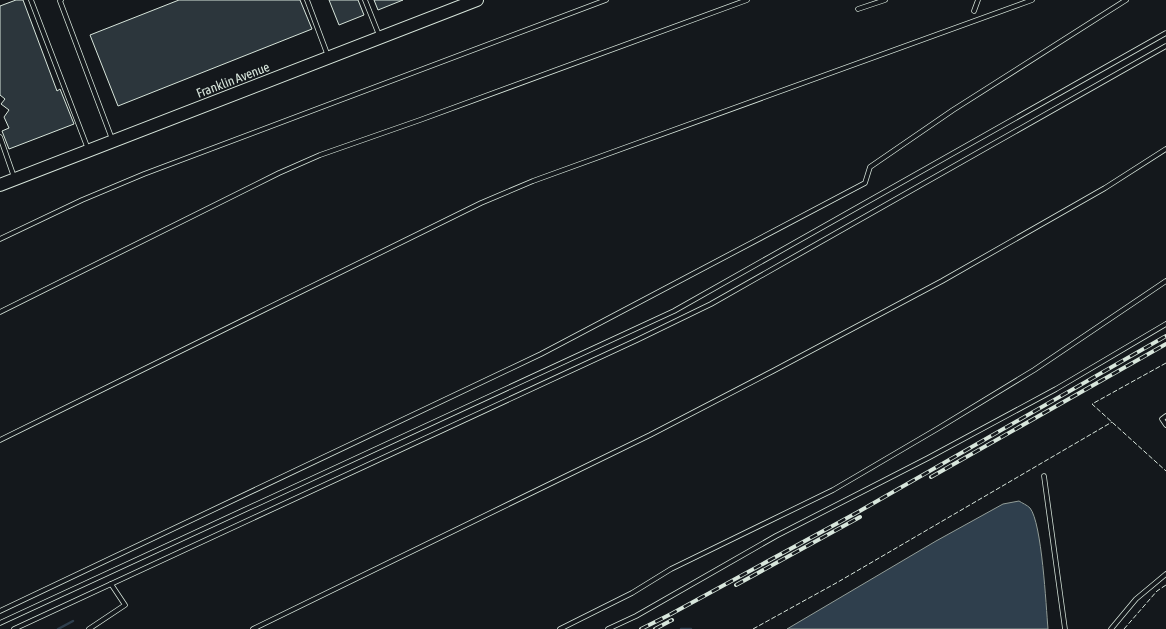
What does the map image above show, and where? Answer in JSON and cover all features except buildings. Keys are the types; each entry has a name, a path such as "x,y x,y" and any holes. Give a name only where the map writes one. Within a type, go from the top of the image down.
{"main road":[{"name":"Franklin Avenue","path":"0,185 477,0"}],"lane":[{"path":"31,0 88,151"},
{"path":"61,0 60,1 113,142"},
{"path":"307,0 328,58"},
{"path":"365,0 380,38"},
{"path":"0,239 82,200 144,174 606,0"},
{"path":"0,312 280,173 320,156 747,0"},
{"path":"858,9 885,0"},
{"path":"974,11 978,0"},
{"path":"0,440 487,200 533,181 1032,0"},
{"path":"0,611 541,354 866,183 870,167 953,110 1126,0"},
{"path":"0,623 674,311 1166,33"},
{"path":"14,629 637,340 711,304 1166,46"},
{"path":"0,137 15,179"},
{"path":"253,629 650,435 773,371 942,282 1106,188 1166,149"},
{"path":"560,629 632,593 654,578 671,569 832,490 1034,370 1166,281"},
{"path":"608,629 636,616 776,536 921,462 1056,389 1166,324"},
{"path":"1166,416 1162,419 1166,425"},
{"path":"1044,476 1065,629"},
{"path":"1111,629 1136,599 1166,574"},
{"path":"89,629 125,605 111,584"}],"water":[{"path":"1019,501 1030,508 1038,530 1043,566 1048,629 787,629 936,541 1003,504"}],"waterway":[{"path":"58,629 73,621"},
{"path":"681,629 691,629"}],"railway":[{"path":"641,629 858,512 1166,336"},
{"path":"931,477 1166,344"},
{"path":"736,585 860,517"},
{"path":"655,629 672,620"}],"fence":[{"path":"1166,363 1092,404 1166,471"},
{"path":"753,629 838,582 1112,422"},
{"path":"1124,629 1157,591 1166,585"}]}
